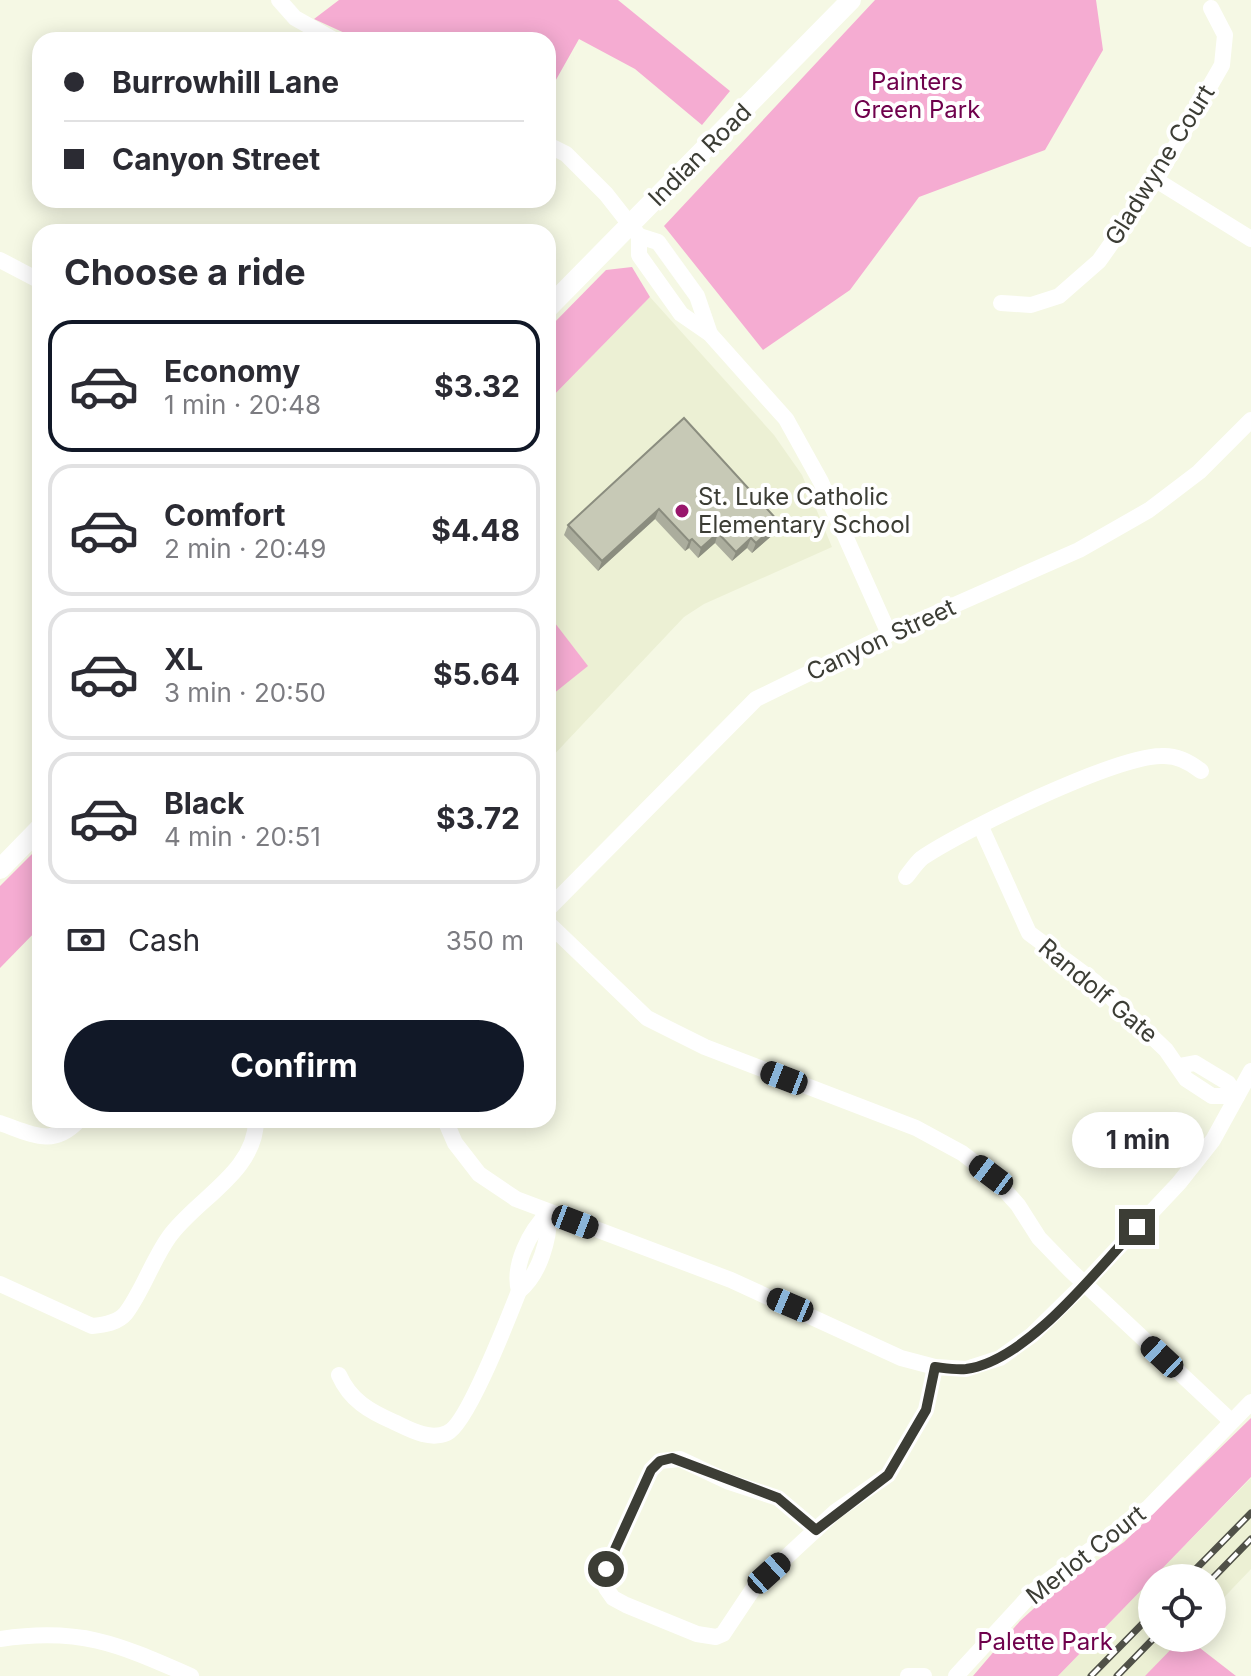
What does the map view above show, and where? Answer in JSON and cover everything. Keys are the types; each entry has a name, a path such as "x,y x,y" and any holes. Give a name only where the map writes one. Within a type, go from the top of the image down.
{"street":[{"path":"279,0 295,18 320,32"},
{"name":"Indian Road","path":"556,301 634,230 851,0"},
{"name":"Gladwyne Court","path":"1001,303 1031,305 1069,290 1099,261 1156,180 1222,65 1225,35 1211,8"},
{"path":"556,149 566,154 634,230 658,242 697,296 710,334"},
{"path":"1156,180 1251,239"},
{"path":"634,230 639,255 681,314 710,334 786,419 821,482 889,634"},
{"path":"0,260 32,277"},
{"name":"Canyon Street","path":"556,901 756,699 889,634 1079,550 1149,510 1199,472 1251,420"},
{"path":"906,877 920,859 981,827 1125,763 1163,755 1189,761 1201,771"},
{"name":"Randolf Gate","path":"981,827 1029,933 1095,982 1179,1066 1195,1063 1228,1083 1237,1096"},
{"path":"0,869 32,836"},
{"path":"556,931 647,1018 705,1047 916,1128 962,1153 991,1175 1018,1205 1039,1238 1084,1284 1231,1421"},
{"path":"448,1128 455,1143 479,1174 500,1190 549,1212 731,1280 901,1358 935,1367 966,1369 1000,1358 1032,1335 1084,1284 1179,1183 1213,1140 1251,1071"},
{"path":"0,1123 46,1138 67,1134 72,1128"},
{"path":"0,1284 92,1326 107,1325 124,1316 170,1236 244,1159 256,1135 256,1128"},
{"path":"339,1375 354,1399 372,1412 419,1433 435,1436 449,1433 465,1414 519,1291 530,1282 548,1235 549,1212"},
{"path":"816,1530 778,1498 729,1482 680,1459 660,1461 646,1478 607,1566 606,1588 613,1598 626,1605 697,1634 716,1637 731,1626 755,1586 816,1530 888,1475 926,1410 935,1367"},
{"name":"Merlot Court","path":"956,1676 1035,1590 1148,1508 1251,1402"},
{"path":"0,1639 40,1633 102,1640 191,1676"},
{"path":"908,1676 924,1676"}],"shaded area":[{"name":"St. Luke Catholic Elementary School","path":"650,297 774,435 802,475 832,547 704,604 684,617 556,753 556,393"},
{"path":"1251,1478 1251,1569 1226,1595 1226,1564 1167,1564"},
{"path":"1138,1593 1138,1652 1171,1652 1148,1676 1058,1676"}],"green space":[{"path":"339,0 618,0 730,91 702,125 635,69 579,39 556,80 556,32 342,32 314,19"},
{"name":"Painters Green Park","path":"875,0 1096,0 1103,50 1045,150 919,197 850,290 763,350 664,226"},
{"path":"632,267 650,297 556,393 556,321 606,270"},
{"path":"556,624 588,666 556,692"},
{"path":"32,854 32,935 0,968 0,886"},
{"name":"Palette Park","path":"1251,1418 1251,1477 1167,1564 1138,1564 1138,1594 1058,1676 973,1676 1020,1621 1052,1592 1124,1542"},
{"path":"1168,1652 1205,1652 1236,1676 1145,1676"}],"building":[{"path":"684,418 779,522 756,543 751,538 736,552 718,533 701,548 692,539 689,541 659,509 602,561 568,525"}],"railway":[{"path":"1201,1564 1251,1513"},
{"path":"1226,1565 1251,1539"},
{"path":"1091,1676 1138,1628"},
{"path":"1117,1676 1140,1652"}],"place":[{"name":"St. Luke Catholic Elementary School","path":"682,511"}],"route":[{"path":"606,1569 651,1470 660,1461 672,1458 778,1498 796,1510 816,1530 835,1512 874,1488 888,1475 926,1410 935,1367 966,1369 1000,1358 1032,1335 1137,1227"}]}
